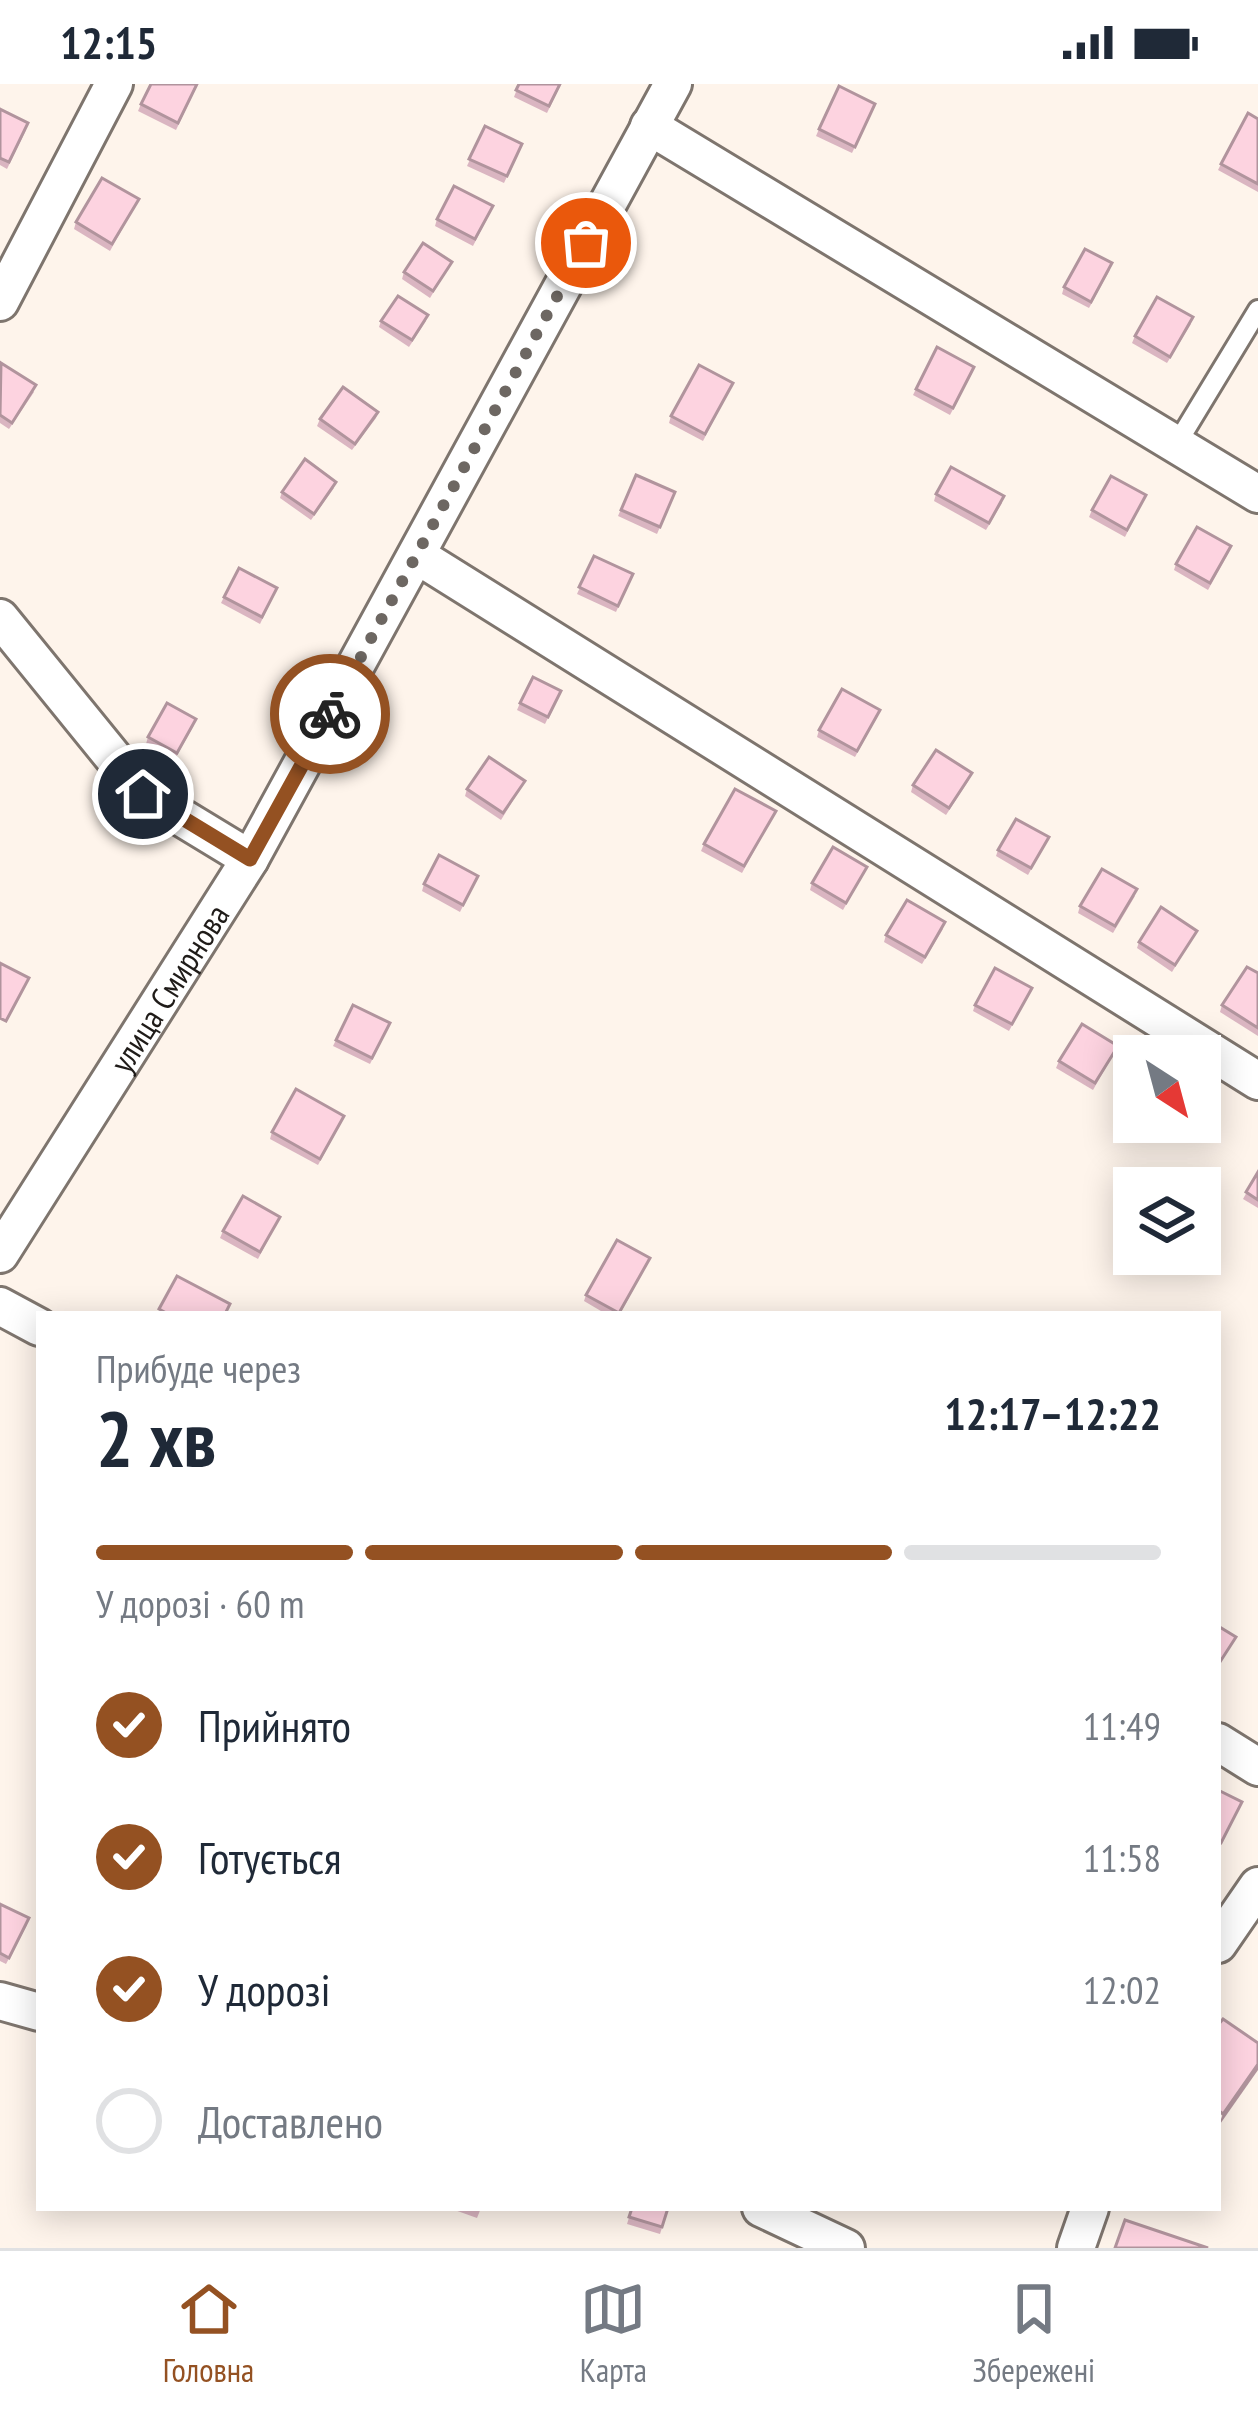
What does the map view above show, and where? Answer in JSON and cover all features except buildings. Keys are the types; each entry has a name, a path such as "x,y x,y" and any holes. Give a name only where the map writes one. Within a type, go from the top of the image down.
{"street":[{"path":"0,302 114,84"},
{"name":"улица Смирнова","path":"0,1254 250,859 673,84"},
{"path":"649,126 1258,494"},
{"path":"418,556 1258,1081"},
{"path":"0,617 143,794 250,859"},
{"path":"0,1306 36,1325"},
{"path":"1221,1744 1258,1767"},
{"path":"1221,1940 1258,1886"},
{"path":"0,2001 36,2011"},
{"path":"767,2211 846,2248"},
{"path":"1076,2248 1089,2211"}],"lane":[{"path":"1177,445 1258,310"}],"way so far":[{"path":"330,714 586,243"}],"route":[{"path":"143,794 250,859 330,714"}]}
